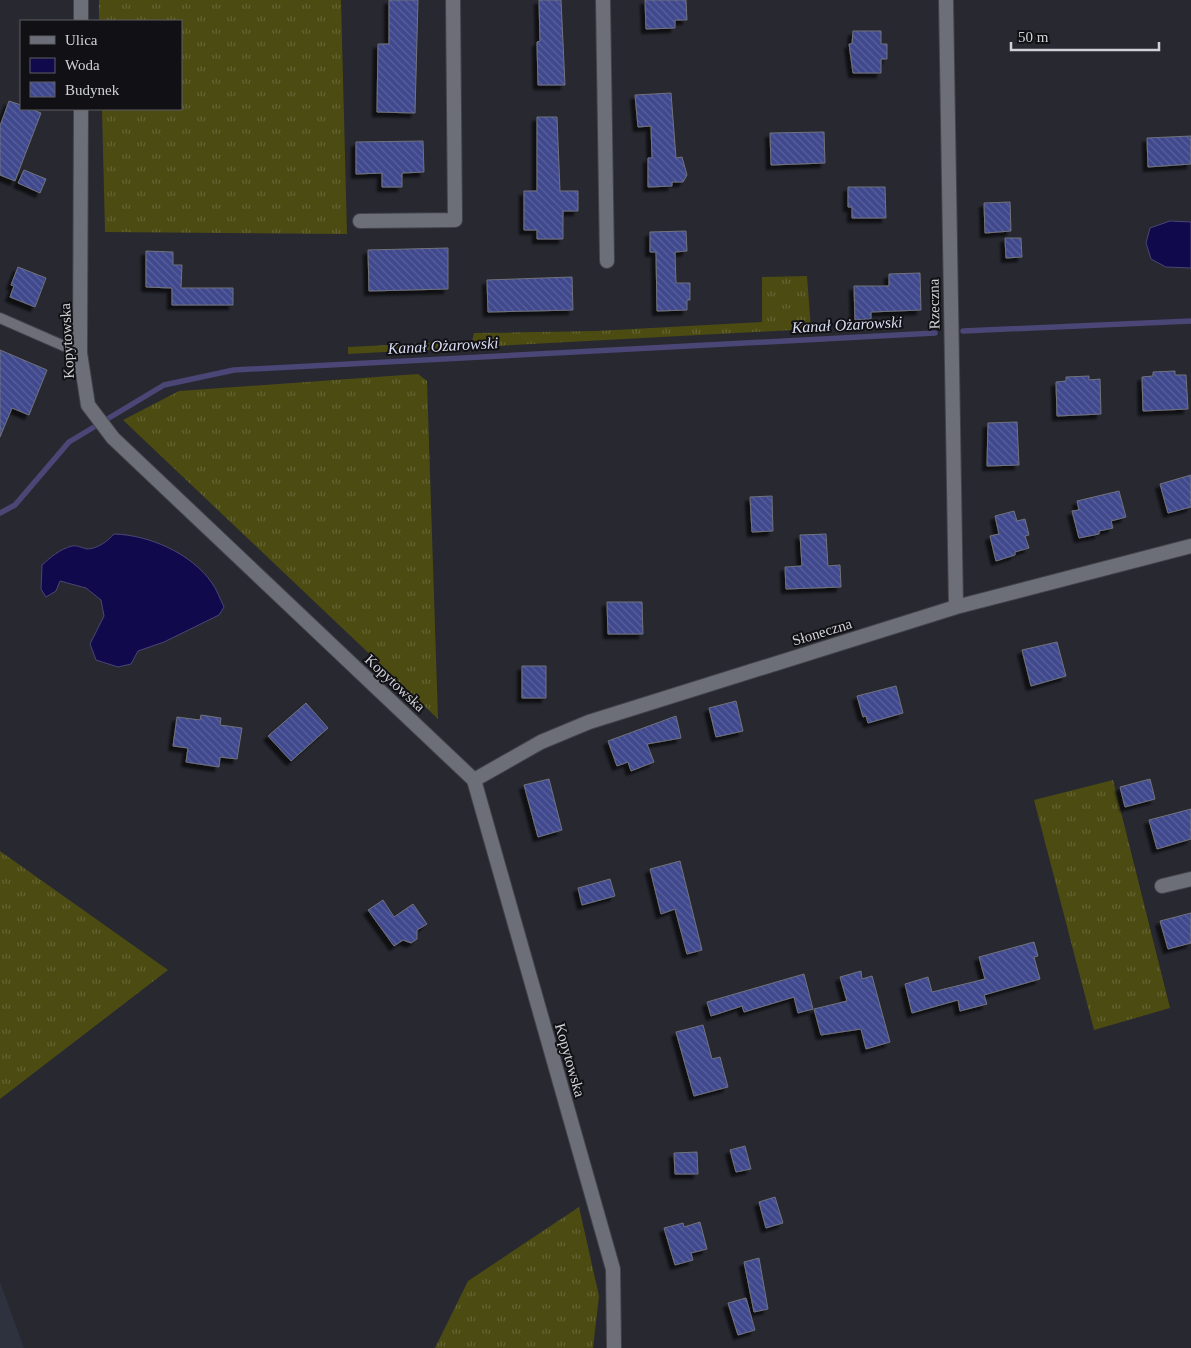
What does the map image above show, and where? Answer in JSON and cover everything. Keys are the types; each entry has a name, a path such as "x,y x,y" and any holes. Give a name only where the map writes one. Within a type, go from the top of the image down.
{"street":[{"path":"81,0 81,20"},
{"path":"360,222 456,220 453,0"},
{"path":"603,0 607,261"},
{"name":"Rzeczna","path":"946,0 956,608"},
{"name":"Kopytowska","path":"81,110 80,353 88,405 106,429 474,780 613,1269 614,1348"},
{"name":"Słoneczna","path":"474,780 541,742 589,722 956,608 1191,546"},
{"path":"1162,886 1191,879"}],"lane":[{"path":"0,318 80,353"}],"shaded area":[{"path":"0,1282 24,1348 0,1348"}],"green space":[{"path":"99,0 341,0 347,234 105,232 102,110 182,110 182,20 99,20"},
{"path":"807,276 811,329 348,354 348,347 472,341 474,333 596,331 762,322 762,277"},
{"path":"418,374 427,381 438,719 123,420 179,391"},
{"path":"1113,780 1170,1008 1094,1030 1034,800"},
{"path":"0,851 168,970 0,1099"},
{"path":"579,1207 599,1296 593,1348 435,1348 468,1281"}],"water":[{"path":"1170,221 1191,222 1191,268 1166,267 1151,259 1146,243 1150,228"},
{"path":"114,534 127,535 155,542 181,555 203,572 212,583 224,607 219,615 164,642 138,651 131,664 118,667 96,660 90,644 104,616 101,600 86,588 60,581 56,591 46,597 41,589 42,565 52,556 72,546 87,549 95,548"}],"building":[{"path":"389,0 418,0 415,113 377,112 378,44 389,44"},
{"path":"539,0 561,0 565,85 538,85 537,42 540,41"},
{"path":"645,0 686,0 687,20 675,20 675,28 646,29"},
{"path":"853,31 881,31 881,44 887,44 887,59 881,59 881,73 853,73 849,44 852,44"},
{"path":"671,93 676,158 682,157 687,175 683,182 672,182 672,186 648,187 648,158 652,158 651,126 638,127 635,95"},
{"path":"9,101 20,105 20,110 34,110 41,113 15,181 0,175 0,126"},
{"path":"537,117 557,117 560,191 578,191 578,211 563,211 563,239 537,239 537,230 524,230 524,191 537,191"},
{"path":"824,132 825,163 771,165 770,133"},
{"path":"1191,136 1191,164 1148,167 1147,138"},
{"path":"423,141 424,172 402,173 402,187 382,187 382,173 356,174 356,142"},
{"path":"24,170 46,179 40,193 18,183"},
{"path":"848,187 885,187 886,218 852,218 852,207 848,207"},
{"path":"1010,202 1011,231 985,233 984,203"},
{"path":"686,231 687,251 675,252 676,283 690,283 690,300 687,300 687,310 657,311 656,252 650,252 650,232"},
{"path":"1005,238 1021,238 1022,257 1006,258"},
{"path":"448,248 448,289 369,291 368,250"},
{"path":"146,251 173,252 173,265 182,265 181,288 233,288 233,305 172,305 172,288 146,287"},
{"path":"18,267 46,278 35,307 10,297 14,286 11,285"},
{"path":"920,273 921,310 871,312 871,319 855,320 854,286 889,286 889,274"},
{"path":"572,277 573,310 488,312 487,280"},
{"path":"0,350 47,370 29,415 12,408 0,437"},
{"path":"1175,371 1175,375 1186,375 1188,409 1143,411 1142,377 1153,376 1153,372"},
{"path":"1089,376 1089,380 1100,379 1101,414 1057,416 1056,382 1066,381 1066,377"},
{"path":"1017,422 1019,465 987,466 988,423"},
{"path":"1191,475 1191,507 1168,513 1160,484"},
{"path":"1119,491 1126,517 1111,521 1113,528 1099,531 1099,534 1079,538 1072,511 1079,510 1077,501"},
{"path":"772,496 773,531 752,532 750,497"},
{"path":"1014,511 1017,521 1025,519 1029,535 1025,536 1029,548 996,561 990,536 999,534 995,516"},
{"path":"826,534 828,566 840,565 841,587 786,589 785,567 802,566 800,535"},
{"path":"607,602 642,602 643,634 608,634"},
{"path":"1057,642 1066,676 1031,686 1022,650"},
{"path":"522,666 546,666 546,698 522,698"},
{"path":"896,686 903,713 868,723 866,716 863,717 857,696"},
{"path":"736,701 743,731 716,737 709,708"},
{"path":"306,703 328,728 291,761 268,736"},
{"path":"201,715 221,718 220,725 242,728 237,759 220,757 219,767 186,762 188,748 173,746 177,717 200,720"},
{"path":"676,716 681,738 647,744 654,762 631,771 628,762 617,766 608,741"},
{"path":"549,779 562,830 538,837 524,785"},
{"path":"1150,779 1155,799 1125,807 1120,787"},
{"path":"1191,809 1191,839 1157,849 1149,820"},
{"path":"680,861 702,950 687,954 675,909 661,914 650,869"},
{"path":"610,879 615,896 582,905 578,888"},
{"path":"383,900 394,917 413,904 427,924 417,930 417,939 411,943 403,940 394,946 368,910"},
{"path":"1191,913 1191,943 1168,949 1160,921"},
{"path":"1034,942 1038,956 1034,957 1040,979 984,995 987,1004 960,1011 958,1000 912,1013 905,984 928,977 932,992 985,979 979,957"},
{"path":"861,971 862,979 872,976 890,1042 866,1049 861,1029 821,1035 814,1009 847,1001 840,977"},
{"path":"804,974 813,1009 798,1013 794,997 744,1012 742,1006 711,1016 707,1002"},
{"path":"703,1025 712,1059 720,1057 728,1087 694,1096 676,1032"},
{"path":"745,1146 751,1169 736,1172 730,1150"},
{"path":"697,1152 698,1174 675,1174 674,1153"},
{"path":"775,1197 783,1223 766,1228 759,1202"},
{"path":"700,1222 707,1249 691,1253 693,1260 675,1265 664,1228 683,1223 684,1227"},
{"path":"759,1258 768,1309 754,1312 744,1262"},
{"path":"746,1298 755,1330 738,1335 728,1303"}],"waterway":[{"name":"Kanał Ożarowski","path":"963,331 1191,321"},
{"name":"Kanał Ożarowski","path":"0,513 15,505 69,442 164,385 234,370 935,333"}]}
